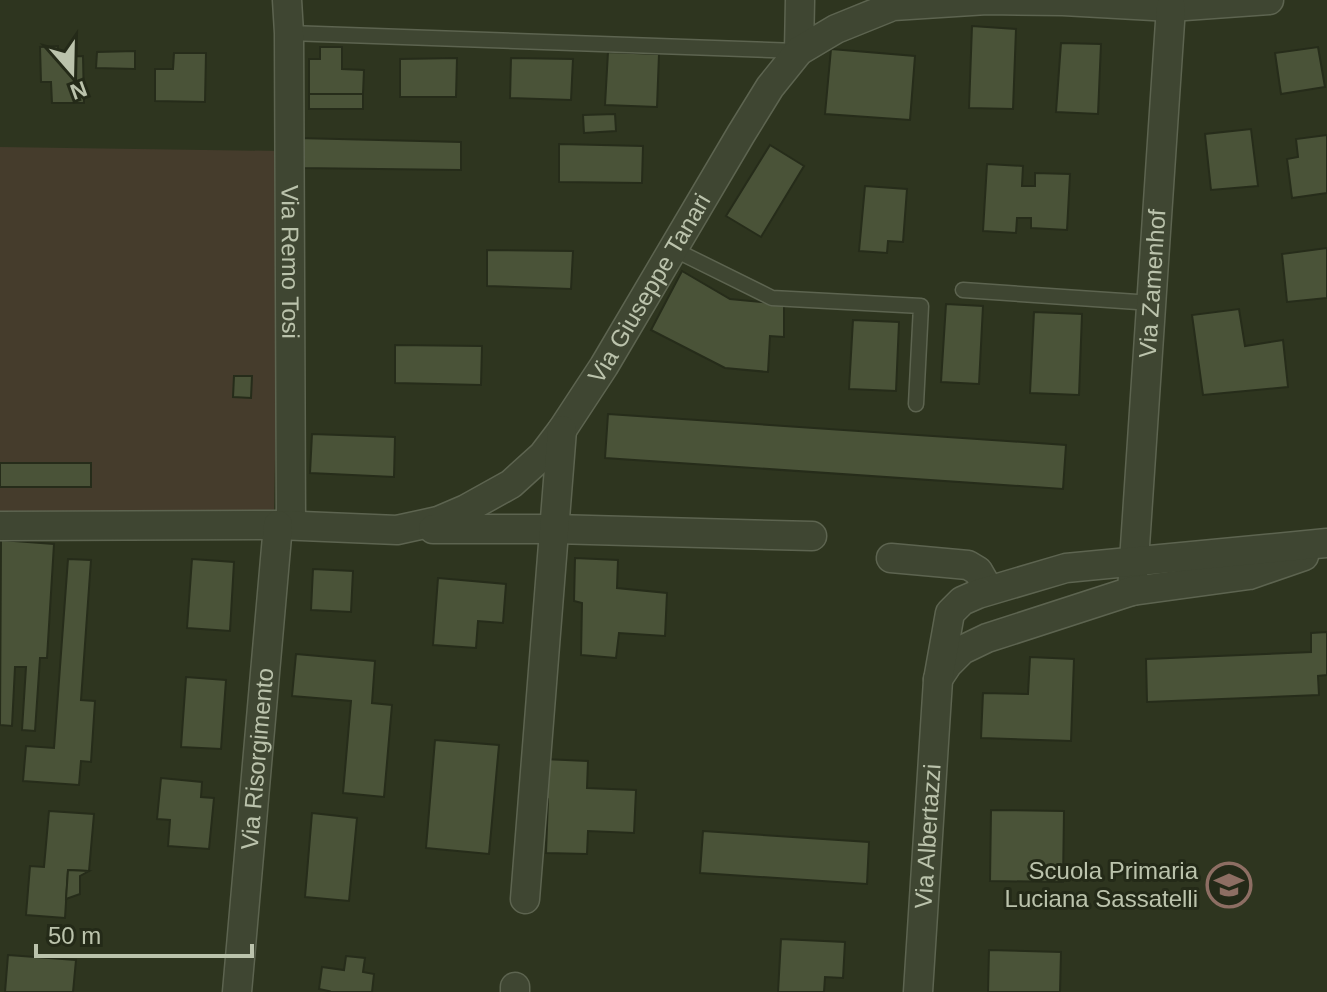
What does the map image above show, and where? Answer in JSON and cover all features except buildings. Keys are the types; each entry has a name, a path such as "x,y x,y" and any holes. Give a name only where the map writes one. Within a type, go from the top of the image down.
{"street":[{"name":"Via Remo Tosi","path":"284,525 287,0"},
{"path":"799,51 800,0"},
{"path":"836,29 850,0"},
{"name":"Via Giuseppe Tanari","path":"0,526 284,525 397,530 438,521 511,484 543,455 604,366 770,87 799,51 836,29 893,6 987,0 1171,7 1269,0"},
{"name":"Via Zamenhof","path":"1135,562 1171,7"},
{"path":"525,899 562,430"},
{"name":"Via Risorgimento","path":"237,992 284,525"},
{"path":"397,530 554,529 812,536"},
{"name":"Via Albertazzi","path":"918,992 938,680 950,613 962,601 989,590 1066,568 1327,545"},
{"name":"Via Albertazzi","path":"938,680 962,650 987,638 1132,591 1249,575 1327,545"},
{"path":"891,558 968,565 978,571 989,590"},
{"path":"1132,591 1135,562"}],"lane":[{"path":"289,33 799,51"},
{"path":"673,249 772,298 921,306 916,404"},
{"path":"963,290 1152,303"}],"shaded area":[{"path":"0,147 281,151 274,511 0,511"}],"place":[{"name":"Scuola Primaria Luciana Sassatelli","path":"1229,885"}]}
